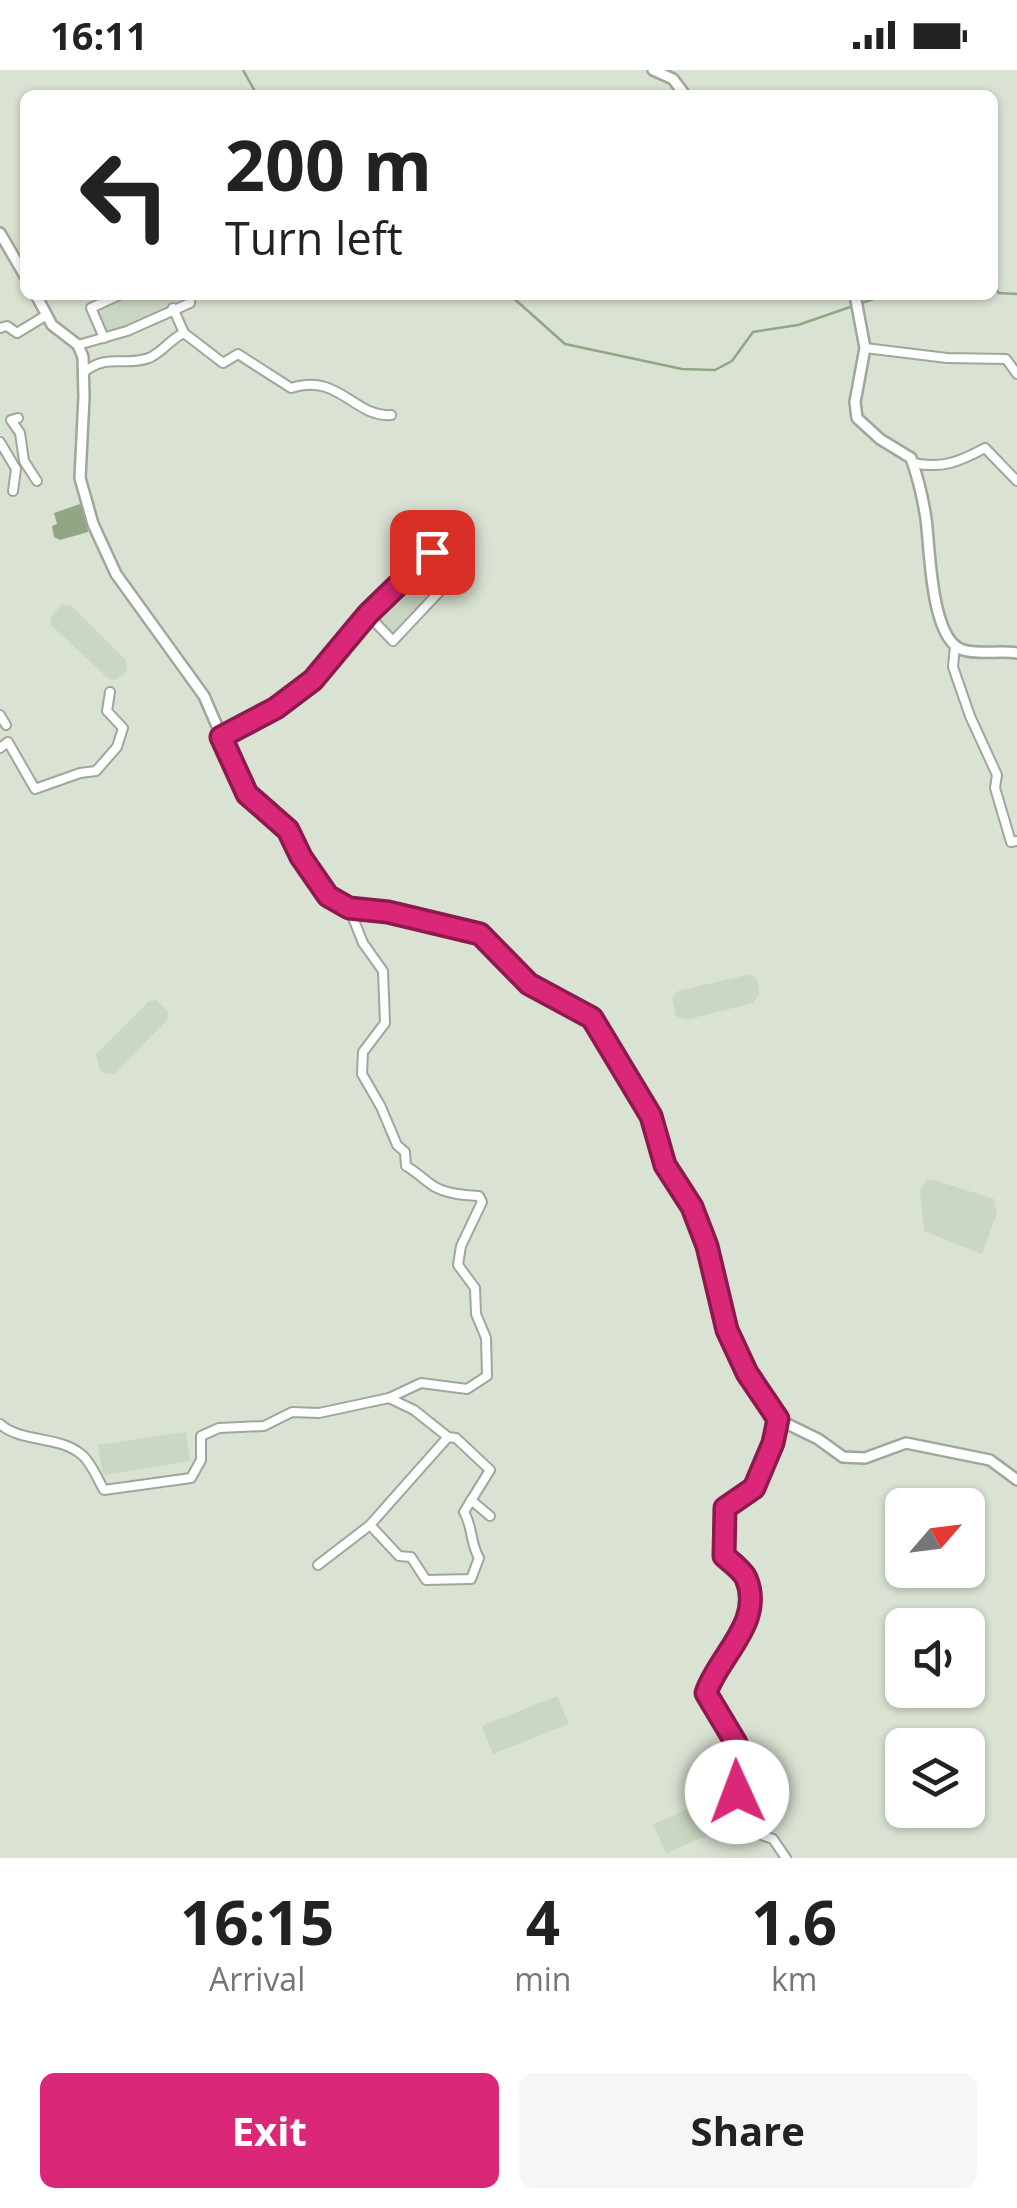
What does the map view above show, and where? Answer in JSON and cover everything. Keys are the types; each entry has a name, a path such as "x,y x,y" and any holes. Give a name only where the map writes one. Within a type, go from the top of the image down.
{"main road":[{"path":"653,70 668,76 681,90"},
{"path":"0,233 2,245 20,269"},
{"path":"38,300 57,332 78,345 84,372 80,478 93,524 116,574 204,696 247,794 288,830 328,896 349,908 388,912 480,934 529,984 592,1018 651,1116 665,1165 692,1207 707,1246 727,1330 747,1373 778,1419 818,1438 842,1458 865,1458 906,1444 990,1460 1017,1480"},
{"path":"856,300 866,348 855,402 857,418 880,439 909,456 913,464 926,519 932,590 956,646 967,651 1017,654"}],"street":[{"path":"104,338 91,308 108,300"},
{"path":"78,345 104,338 190,300"},
{"path":"173,308 184,333 223,362 238,354 291,388 309,382 344,394 378,416 391,416"},
{"path":"0,328 7,326 17,333 46,316"},
{"path":"84,372 96,362 152,357 172,338 184,333"},
{"path":"866,348 962,359 1006,359 1017,374"},
{"path":"10,421 20,434 24,461 37,482"},
{"path":"0,442 16,469 12,491"},
{"path":"913,464 936,468 959,462 985,448 1017,481"},
{"path":"221,737 276,708 313,680 368,614 432,552 456,574 393,641 368,614"},
{"path":"956,646 953,667 997,775 995,788 1011,842 1017,842"},
{"path":"0,748 8,742 36,789 96,771 117,747 124,728 107,711 110,692"},
{"path":"0,714 6,725"},
{"path":"0,1424 17,1434 41,1437 83,1455 104,1490 191,1478 200,1460 201,1436 219,1428 264,1426 292,1412 319,1414 389,1398 421,1383 467,1389 487,1376 486,1338 476,1314 475,1288 458,1265 461,1246 482,1202 478,1196 432,1186 422,1174 406,1166 405,1152 397,1145 362,1074 363,1052 386,1023 383,970 363,944 349,908"},
{"path":"370,1524 399,1556 412,1557 426,1580 470,1579 479,1558 471,1544 470,1521 464,1512 490,1470 456,1438 448,1437 414,1410 389,1398"},
{"path":"778,1419 773,1443 754,1488 725,1508 724,1556 745,1576 750,1599 746,1622 711,1678 706,1693 736,1743 730,1776 753,1832 772,1839 786,1858"},
{"path":"318,1565 370,1524 448,1437"},
{"path":"471,1500 490,1516"}],"shaded area":[{"path":"114,300 187,300 108,335 96,308"},
{"path":"80,504 88,532 60,540 54,537 54,513"},
{"path":"435,557 452,575 392,634 375,616"},
{"path":"62,604 72,606 126,660 123,675 109,679 51,625 51,617"},
{"path":"746,975 755,977 759,986 753,1003 685,1020 676,1016 672,999 678,991"},
{"path":"156,1000 168,1011 167,1020 115,1073 100,1070 96,1054 149,1001"},
{"path":"926,1180 994,1199 997,1213 982,1254 924,1231 920,1192"},
{"path":"186,1432 190,1461 103,1475 98,1445"},
{"path":"557,1696 569,1724 493,1754 482,1726"},
{"path":"729,1792 741,1821 666,1853 653,1824"}],"waterway":[{"path":"243,70 254,90"},
{"path":"998,292 1017,294"},
{"path":"516,300 565,344 682,369 715,370 732,361 753,332 798,325 870,300"}],"route":[{"path":"432,552 368,614 352,638 313,680 276,708 221,737 247,794 288,830 328,896 349,908 388,912 480,934 529,984 592,1018 651,1116 665,1165 692,1207 707,1246 727,1330 747,1373 778,1419 773,1443 754,1488 725,1508 722,1530 724,1556 745,1576 750,1599 746,1622 711,1678 706,1693 736,1743 730,1776 737,1792"}]}
